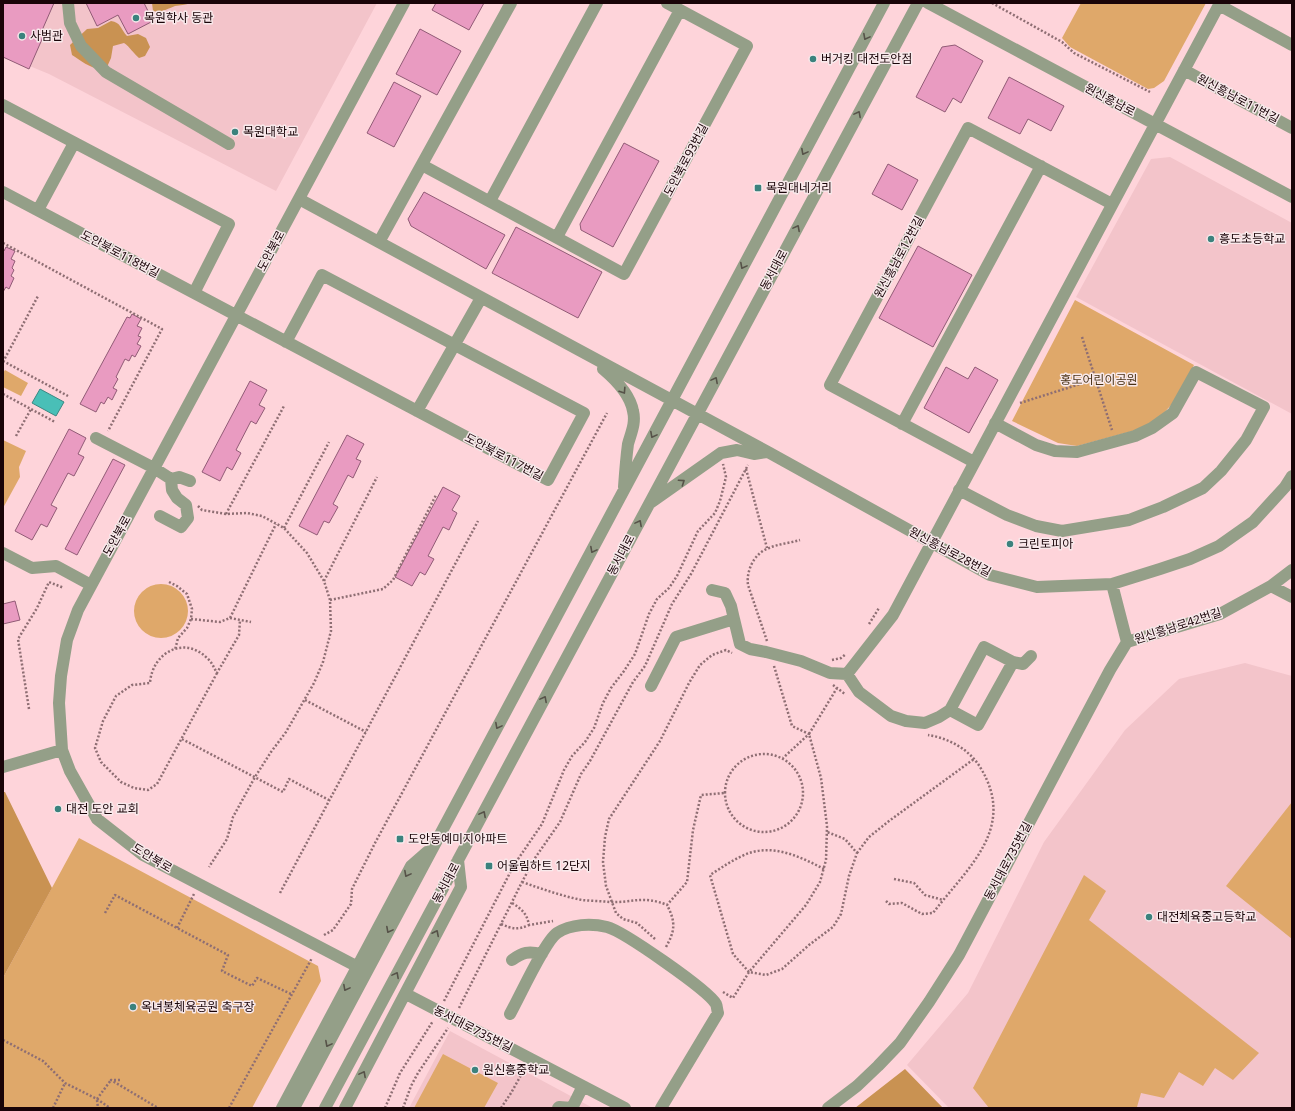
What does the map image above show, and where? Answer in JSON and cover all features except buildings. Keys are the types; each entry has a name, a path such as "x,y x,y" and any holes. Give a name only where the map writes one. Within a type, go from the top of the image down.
{"street":[{"path":"68,3 70,24 81,46 106,72 229,144"},
{"name":"도안북로","path":"358,967 143,855 97,819 70,771 62,750 60,703 61,676 67,640 78,610 90,585 404,3"},
{"path":"379,242 511,3"},
{"path":"490,201 597,3"},
{"name":"도안북로93번길","path":"422,164 624,274 747,46 667,3"},
{"path":"294,1108 884,3"},
{"name":"동서대로","path":"325,1108 918,3"},
{"name":"원신흥남로","path":"928,3 1292,197"},
{"name":"원신흥남로11번길","path":"1155,124 1219,4 1292,45"},
{"path":"557,237 680,10"},
{"name":"원신흥남로11번길","path":"1184,70 1292,128"},
{"path":"3,105 230,224 194,293"},
{"path":"846,674 893,615 1155,124"},
{"name":"원신흥남로12번길","path":"974,462 830,386 968,128 1112,204"},
{"path":"38,210 74,142"},
{"path":"902,424 1041,166"},
{"name":"도안북로118번길","path":"3,192 236,316"},
{"path":"299,199 586,354 616,380 626,395 633,411 634,425 625,465 624,490"},
{"name":"도안북로117번길","path":"236,316 548,480 584,413 322,275 286,342"},
{"path":"418,411 481,298"},
{"name":"원신흥남로28번길","path":"586,354 768,452 990,575 1037,587 1112,584 1190,559 1219,546 1253,522 1285,487 1292,476"},
{"path":"959,490 1008,515 1036,526 1062,531 1129,520 1163,507 1203,488 1221,471 1246,440 1264,407 1196,372 1173,413 1152,428 1135,436 1077,452 1056,451 1036,445 995,423"},
{"path":"96,438 154,468 171,479 179,477 190,481"},
{"path":"649,504 721,453 737,450 754,454 768,452"},
{"path":"160,516 181,527 188,518 186,505 177,498 172,490 171,479"},
{"path":"3,553 32,568 56,566 90,585"},
{"name":"원신흥남로42번길","path":"1127,642 1220,614 1271,586 1292,570"},
{"path":"1112,584 1127,642"},
{"path":"1271,586 1292,597"},
{"path":"712,590 725,593 731,606 740,644 750,649 801,661 830,673 846,674"},
{"path":"651,686 676,637 734,619"},
{"name":"동서대로735번길","path":"828,1108 857,1086 900,1043 929,1002 959,955 1110,670 1127,642"},
{"path":"846,674 859,692 891,716 906,721 925,723 950,710 984,647 1013,662 1023,664 1031,656"},
{"path":"950,710 978,725 1013,662"},
{"path":"3,767 62,750"},
{"path":"282,1108 411,866 434,846"},
{"path":"345,1108 406,994 461,886 458,860"},
{"path":"510,1014 547,943 556,933 572,926 590,925 608,927 624,934 704,991 716,1004 718,1013 661,1108"},
{"path":"512,960 521,953 531,952 542,954"},
{"name":"동서대로735번길","path":"406,994 625,1108"},
{"path":"558,1108 572,1108 583,1086"}],"path":[{"path":"992,3 1062,42 1074,53 1150,92"},
{"path":"3,243 162,329 108,432"},
{"path":"38,296 3,361 68,396"},
{"path":"1082,336 1112,431"},
{"path":"1018,404 1096,379"},
{"path":"3,394 55,422"},
{"path":"226,514 284,406"},
{"path":"16,436 31,409"},
{"path":"324,935 333,930 351,904 352,889 374,843 607,413"},
{"path":"284,528 329,442"},
{"path":"385,1108 400,1073 439,1011 514,865 542,824 564,770 572,756 585,742 594,728 603,703 611,688 624,671 634,654 649,614 657,599 669,588 677,576 698,531 715,513 720,501 726,477 721,453"},
{"path":"458,1010 522,882 535,858 560,822 581,774 590,762 634,682 645,666 672,604 690,574 754,454"},
{"path":"746,469 767,548"},
{"path":"324,581 377,477"},
{"path":"330,600 382,589 393,580 436,495"},
{"path":"193,503 202,510 226,514 247,513 262,516 284,528 306,553 324,581 330,600 331,631 323,662 305,700 286,732 255,777 233,817 227,839 209,867"},
{"path":"280,893 478,521"},
{"path":"230,618 276,524"},
{"path":"768,642 748,585 747,576 750,566 767,548 800,540"},
{"path":"29,709 18,638 37,608 49,582 64,588"},
{"path":"169,582 177,586 186,594 192,609 191,619 187,628 178,638 175,650"},
{"path":"867,627 879,608"},
{"path":"191,619 220,622 230,618 251,622"},
{"path":"217,674 212,663 204,654 190,649 181,648 167,653 156,662 152,669 150,683 132,685 116,696 103,721 95,748 101,762 121,782 134,788 148,790 157,784 239,635 240,620"},
{"path":"670,950 637,923 622,919 616,913 606,886 603,862 605,837 609,819 660,741 689,683 700,665 712,655 726,650 737,656"},
{"path":"827,660 841,658 851,650"},
{"path":"721,991 733,998 749,972 806,905 820,882 826,860 827,832 821,778 809,734 792,726 774,666 781,667"},
{"path":"828,682 848,696"},
{"path":"783,758 809,734 837,688"},
{"path":"305,700 366,732"},
{"path":"886,901 889,904 902,903 922,914 933,913 977,858 989,838 994,816 992,793 988,779 974,758 965,750 949,740 929,735 922,735"},
{"path":"182,739 283,792 290,779 329,800"},
{"path":"756,754 770,754 783,758 794,766 801,778 804,791 803,803 798,815 789,824 778,830 766,833 747,829 733,817 727,806 725,794 727,780 734,768 744,759 756,754"},
{"path":"824,869 803,858 784,852 764,850 743,855 710,874 733,954 749,972 766,975 782,969 809,945 833,927 841,914 849,876 857,853 869,837 974,758"},
{"path":"667,905 687,882 692,830 701,795 725,794"},
{"path":"827,832 845,839 857,853"},
{"path":"894,879 914,883 925,895 943,900"},
{"path":"522,882 582,900 612,902 642,899 659,901 667,905 674,922 673,935 666,947"},
{"path":"177,928 199,884"},
{"path":"105,913 115,895 228,955 222,971 252,986 257,978 291,994"},
{"path":"501,924 511,929 520,929 529,925"},
{"path":"229,1108 312,958"},
{"path":"403,1108 411,1086 418,1073 448,1027"},
{"path":"3,1040 43,1061 65,1083 97,1099 110,1108"},
{"path":"501,1108 530,1058"},
{"path":"111,1080 120,1080"},
{"path":"98,1108 97,1099 111,1080"},
{"path":"111,1080 158,1108"},
{"path":"53,1108 65,1083"}],"shaded area":[{"name":"목원대학교","path":"3,3 377,3 276,191 49,74 3,55"},
{"path":"152,3 191,3 164,10 153,11"},
{"path":"111,21 117,23 127,36 138,34 146,38 150,47 145,56 139,58 124,43 113,46 111,58 107,67 98,68 89,66 72,55 70,45 87,29 98,28"},
{"path":"1170,157 1292,223 1292,414 1076,297 1151,159"},
{"name":"대전체육중고등학교","path":"1245,663 1292,676 1292,1108 949,1108 907,1065 968,993 1044,842 1125,730 1179,679"},
{"path":"3,792 5,792 52,888 3,978"},
{"name":"원신흥중학교","path":"450,1031 593,1108 409,1108"},
{"path":"905,1069 943,1108 855,1108"}],"green space":[{"path":"1081,3 1206,3 1164,81 1154,88 1148,89 1070,47 1062,38"},
{"name":"홍도어린이공원","path":"1075,300 1194,365 1174,402 1160,417 1140,429 1077,446 1058,443 1012,421"},
{"path":"5,370 28,383 21,396 3,387 3,373"},
{"path":"3,440 26,451 19,467 20,477 3,508"},
{"path":"156,584 166,584 176,588 184,596 188,606 188,616 184,626 176,634 166,638 156,638 146,634 138,626 134,616 134,606 138,596 146,588"},
{"path":"1292,802 1292,939 1226,886"},
{"path":"79,838 318,966 321,981 252,1108 3,1108 3,978"},
{"path":"1084,875 1106,891 1089,920 1259,1053 1233,1080 1215,1068 1203,1086 1179,1072 1164,1098 1141,1093 1137,1107 1126,1108 989,1108 973,1088"},
{"path":"443,1054 498,1083 484,1108 414,1108"}],"water":[{"path":"40,389 64,402 56,416 32,403"}],"place":[{"name":"목원학사 동관","path":"136,18"},
{"name":"사범관","path":"22,36"},
{"name":"버거킹 대전도안점","path":"813,59"},
{"name":"목원대학교","path":"235,132"},
{"name":"목원대네거리","path":"758,188"},
{"name":"흥도초등학교","path":"1211,239"},
{"name":"크린토피아","path":"1010,544"},
{"name":"대전 도안 교회","path":"58,809"},
{"name":"도안동예미지아파트","path":"400,839"},
{"name":"어울림하트 12단지","path":"489,866"},
{"name":"대전체육중고등학교","path":"1149,917"},
{"name":"옥녀봉체육공원 축구장","path":"133,1007"},
{"name":"원신흥중학교","path":"475,1070"}]}
